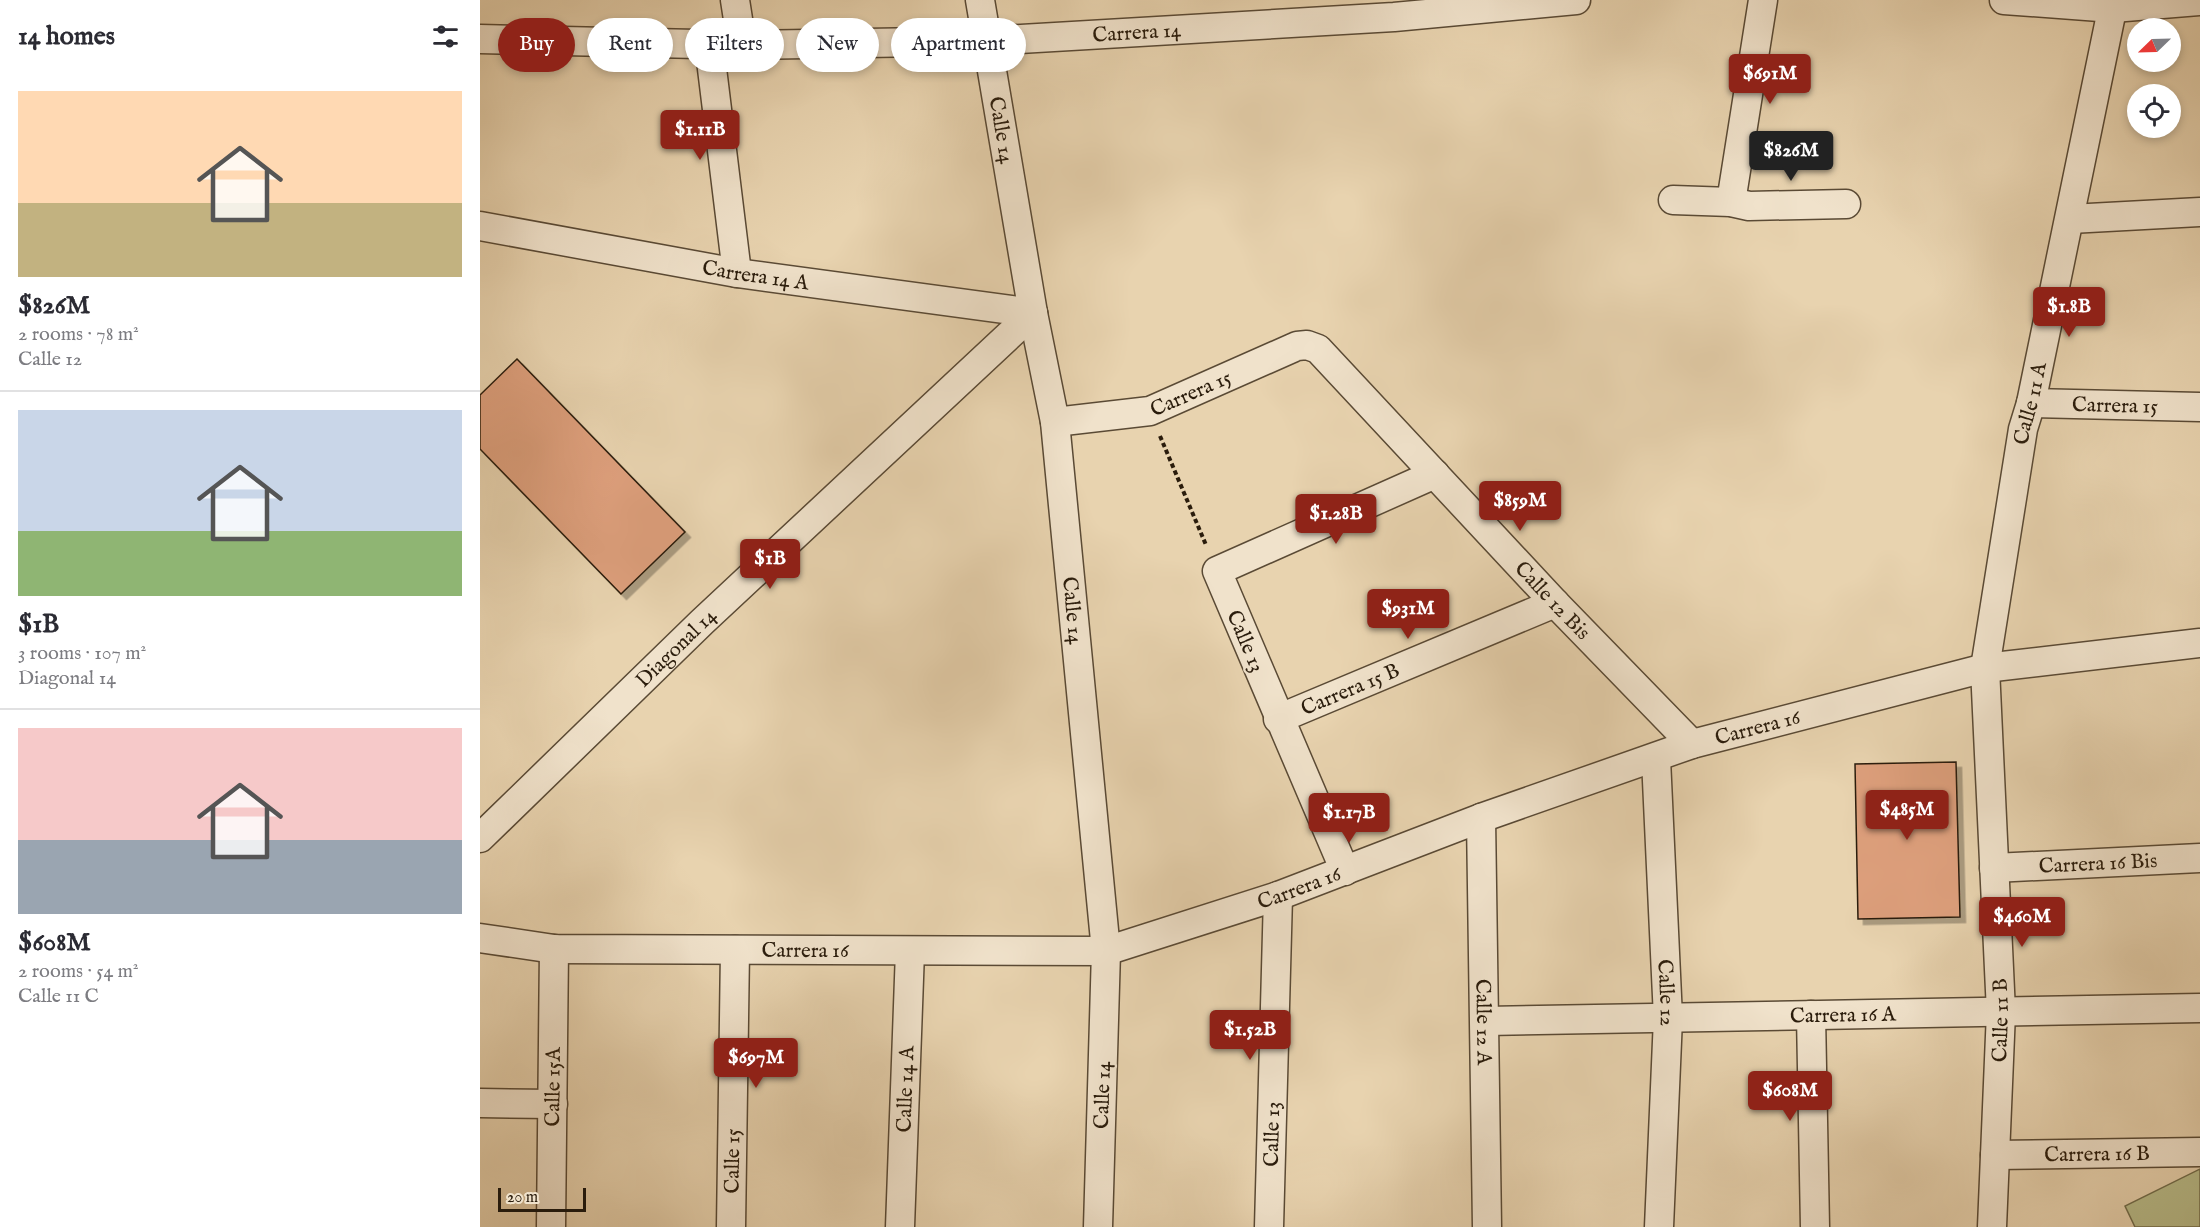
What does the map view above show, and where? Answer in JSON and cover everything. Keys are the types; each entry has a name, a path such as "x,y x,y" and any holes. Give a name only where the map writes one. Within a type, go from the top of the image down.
{"street":[{"path":"735,0 738,18"},
{"name":"Calle 14","path":"980,0 982,18"},
{"name":"Carrera 14","path":"1026,38 1393,9 1576,0"},
{"path":"1731,202 1763,0"},
{"path":"2004,0 2113,4 2200,1"},
{"name":"Calle 11 A","path":"1985,668 2023,429 2031,403 2070,219 2113,4"},
{"name":"Carrera 14","path":"480,39 685,43"},
{"name":"Carrera 14","path":"784,44 891,43"},
{"path":"712,72 737,273"},
{"name":"Calle 14","path":"990,72 1033,313 1055,422 1106,951 1098,1227"},
{"path":"1673,201 1731,202 1749,206 1846,204"},
{"path":"2070,219 2200,212"},
{"name":"Carrera 14 A","path":"480,226 737,273 1033,313"},
{"name":"Diagonal 14","path":"480,838 702,622 1033,313"},
{"name":"Carrera 15","path":"1055,422 1150,411 1297,346 1307,345 1317,349"},
{"name":"Calle 12 Bis","path":"1317,349 1555,603 1692,744"},
{"name":"Carrera 15","path":"2031,403 2200,407"},
{"path":"1217,571 1435,474"},
{"name":"Calle 13","path":"1217,571 1278,719 1346,871"},
{"name":"Carrera 15 B","path":"1278,719 1555,603"},
{"name":"Carrera 16","path":"480,938 554,949 1106,951 1278,896 1481,818 1656,759 1692,744 1985,668 2200,643"},
{"name":"Calle 11 B","path":"1985,668 2001,1012 1992,1227"},
{"name":"Calle 12","path":"1656,759 1668,1017 1659,1227"},
{"name":"Calle 12 A","path":"1481,818 1486,1021 1487,1227"},
{"name":"Carrera 16 Bis","path":"1994,868 2200,858"},
{"name":"Calle 13","path":"1269,1227 1278,896"},
{"name":"Calle 15A","path":"551,1227 554,949"},
{"name":"Calle 15","path":"731,1227 735,950"},
{"name":"Calle 14 A","path":"900,1227 910,951"},
{"name":"Carrera 16 A","path":"1486,1021 2200,1008"},
{"path":"1811,1015 1815,1227"},
{"path":"480,1103 553,1104"},
{"name":"Carrera 16 B","path":"1995,1155 2200,1152"}],"path":[{"path":"1150,411 1217,571"}],"green space":[{"path":"2200,1169 2200,1227 2135,1227 2125,1206"}],"building":[{"path":"517,359 685,532 621,594 480,449 480,395"},
{"path":"1956,762 1960,917 1858,919 1855,764"}]}
